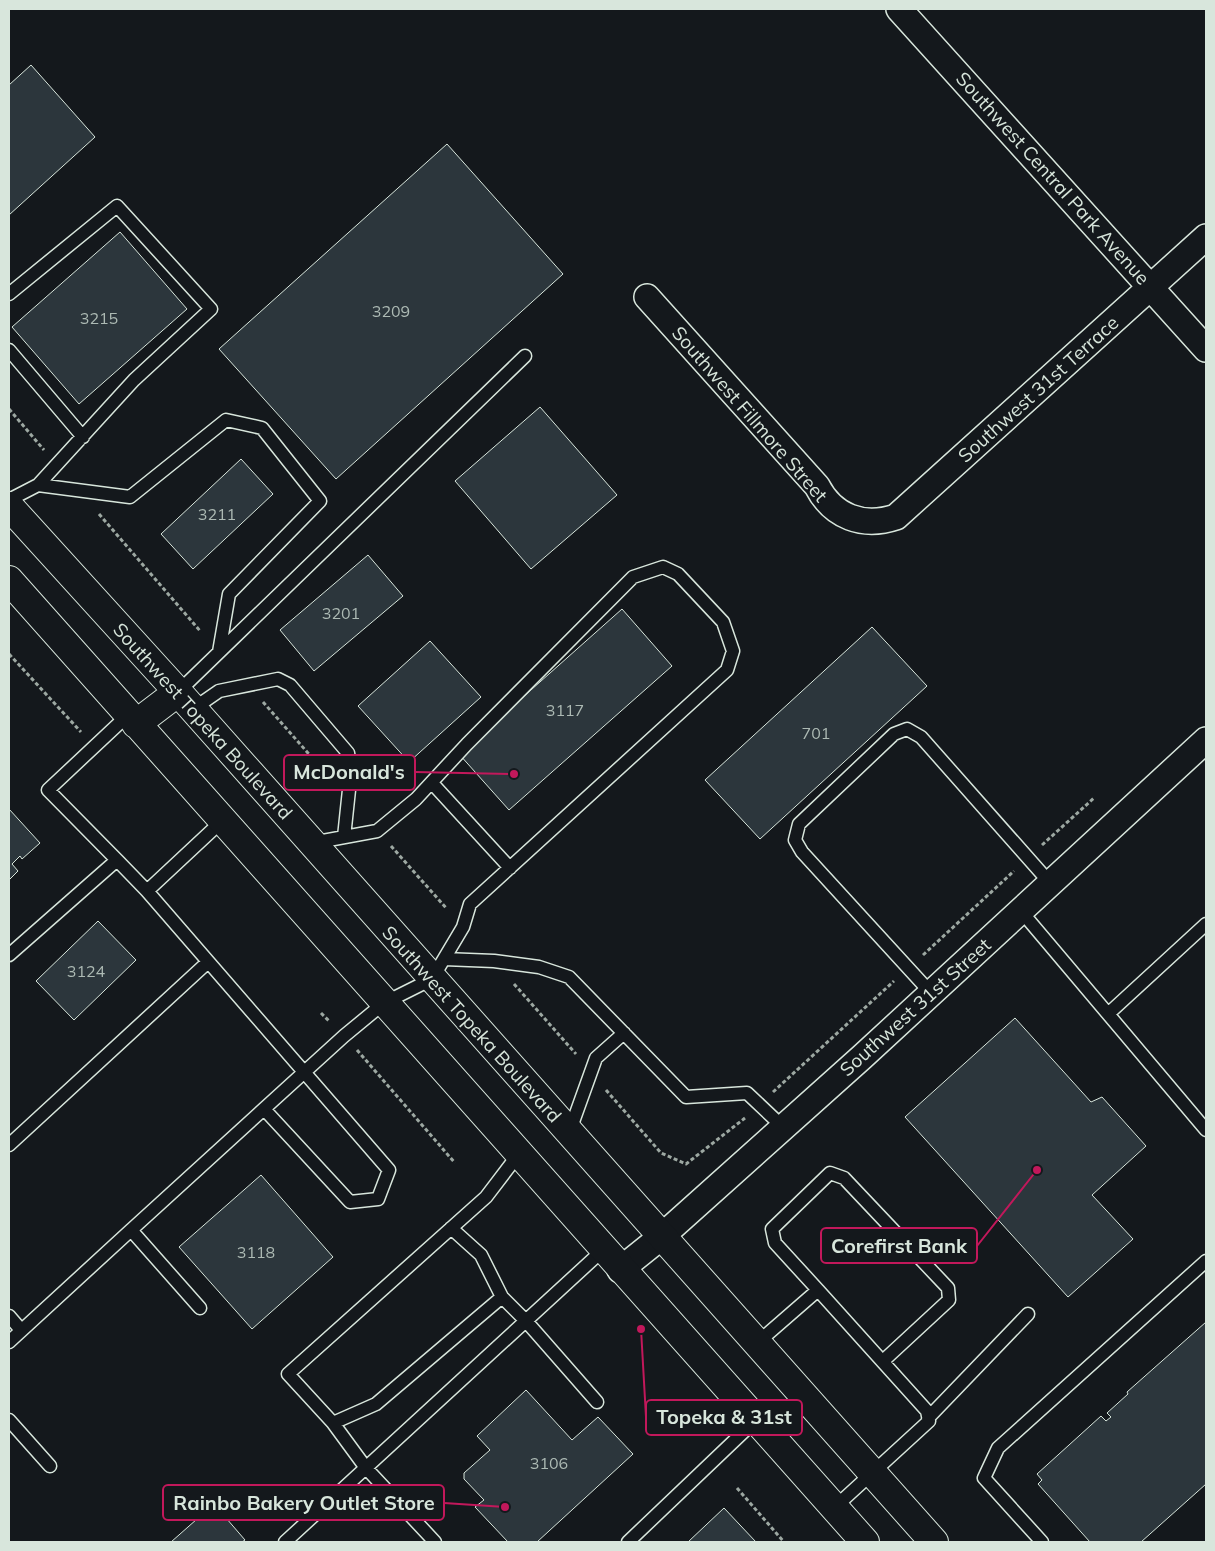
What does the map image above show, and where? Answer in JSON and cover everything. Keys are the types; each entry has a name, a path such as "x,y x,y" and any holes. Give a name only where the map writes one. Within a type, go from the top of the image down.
{"main road":[{"name":"Southwest Topeka Boulevard","path":"9,506 185,700 312,844 438,969 569,1133 872,1474 925,1539"},
{"path":"9,580 611,1260 865,1542"},
{"path":"132,720 185,700"}],"street":[{"name":"Southwest Central Park Avenue","path":"899,9 1206,349"},
{"name":"Southwest 31st Terrace","path":"861,521 873,523 896,517 1206,237"},
{"name":"Southwest Fillmore Street","path":"647,298 817,486 830,505 839,513 861,521"},
{"name":"Southwest 31st Street","path":"611,1260 661,1237 1051,884 1206,740"}],"lane":[{"path":"9,294 117,206 211,309 134,380 38,485 9,500"},
{"path":"9,350 83,437"},
{"path":"185,700 219,652 525,356"},
{"path":"38,485 130,497 226,420 262,428 320,501 229,594 219,652"},
{"path":"312,844 376,831 432,783 467,744 634,576 663,567 678,574 723,622 733,651 727,670 470,904 463,926 438,969"},
{"path":"185,700 219,690 278,680 290,685 348,752 350,771 344,837"},
{"path":"132,720 48,790 148,891 303,1073 389,1170 378,1199 350,1202 264,1109"},
{"path":"931,993 802,852 795,840 799,824 894,734 907,729 921,737 1051,884"},
{"path":"432,783 510,868"},
{"path":"148,891 222,821"},
{"path":"9,955 117,860"},
{"path":"1021,911 1206,1130"},
{"path":"1108,1014 1206,924"},
{"path":"9,1342 344,1036 384,1003 438,969 494,961 540,967 569,977 686,1097 747,1093 783,1127"},
{"path":"9,1145 208,962"},
{"path":"569,1133 596,1058 624,1033"},
{"path":"435,1542 366,1468 333,1423 288,1374 486,1197 518,1155"},
{"path":"884,1361 949,1300 948,1288 844,1178 830,1173 772,1229 775,1243 884,1361 927,1411 928,1418"},
{"path":"451,1228 481,1256 502,1297 526,1321 597,1402"},
{"path":"131,1230 200,1308"},
{"path":"285,1542 526,1321 611,1260"},
{"path":"1042,1542 984,1478 998,1448 1206,1261"},
{"path":"756,1344 818,1290"},
{"path":"333,1423 376,1404 502,1297"},
{"path":"834,1508 929,1420 928,1418 1028,1314"},
{"path":"9,1316 21,1330"},
{"path":"9,1420 50,1466"},
{"path":"628,1542 756,1420"}],"path":[{"path":"9,654 88,739"},
{"path":"321,1013 344,1036 455,1163"},
{"path":"737,1488 784,1542"}],"building":[{"path":"31,65 95,137 9,215 9,85"},
{"path":"447,144 563,274 336,479 219,349"},
{"path":"120,232 187,309 79,404 12,327"},
{"path":"540,407 617,495 531,569 455,481"},
{"path":"241,459 273,494 193,569 161,534"},
{"path":"368,555 403,596 314,671 280,630"},
{"path":"622,609 672,666 509,810 459,754"},
{"path":"872,627 927,686 760,839 705,780"},
{"path":"430,641 481,697 409,762 358,706"},
{"path":"9,809 40,843 22,859 20,856 12,864 18,871 9,880"},
{"path":"98,921 136,960 74,1020 36,981"},
{"path":"1015,1018 1091,1102 1102,1097 1146,1146 1092,1195 1133,1239 1068,1297 905,1117"},
{"path":"261,1175 333,1257 252,1329 179,1247"},
{"path":"1206,1322 1206,1484 1141,1542 1090,1542 1038,1484 1042,1480 1037,1474 1101,1416 1106,1421 1111,1417 1107,1413 1128,1394 1127,1392"},
{"path":"526,1390 572,1440 598,1417 633,1454 537,1542 508,1542 475,1507 484,1500 464,1479 464,1473 490,1450 477,1436"},
{"path":"214,1504 245,1540 242,1542 171,1542"},
{"path":"724,1508 756,1542 688,1542"}],"place":[{"name":"McDonald's","path":"514,774"},
{"name":"Corefirst Bank","path":"1037,1170"},
{"name":"Topeka & 31st","path":"641,1329"},
{"name":"Rainbo Bakery Outlet Store","path":"505,1507"}]}
